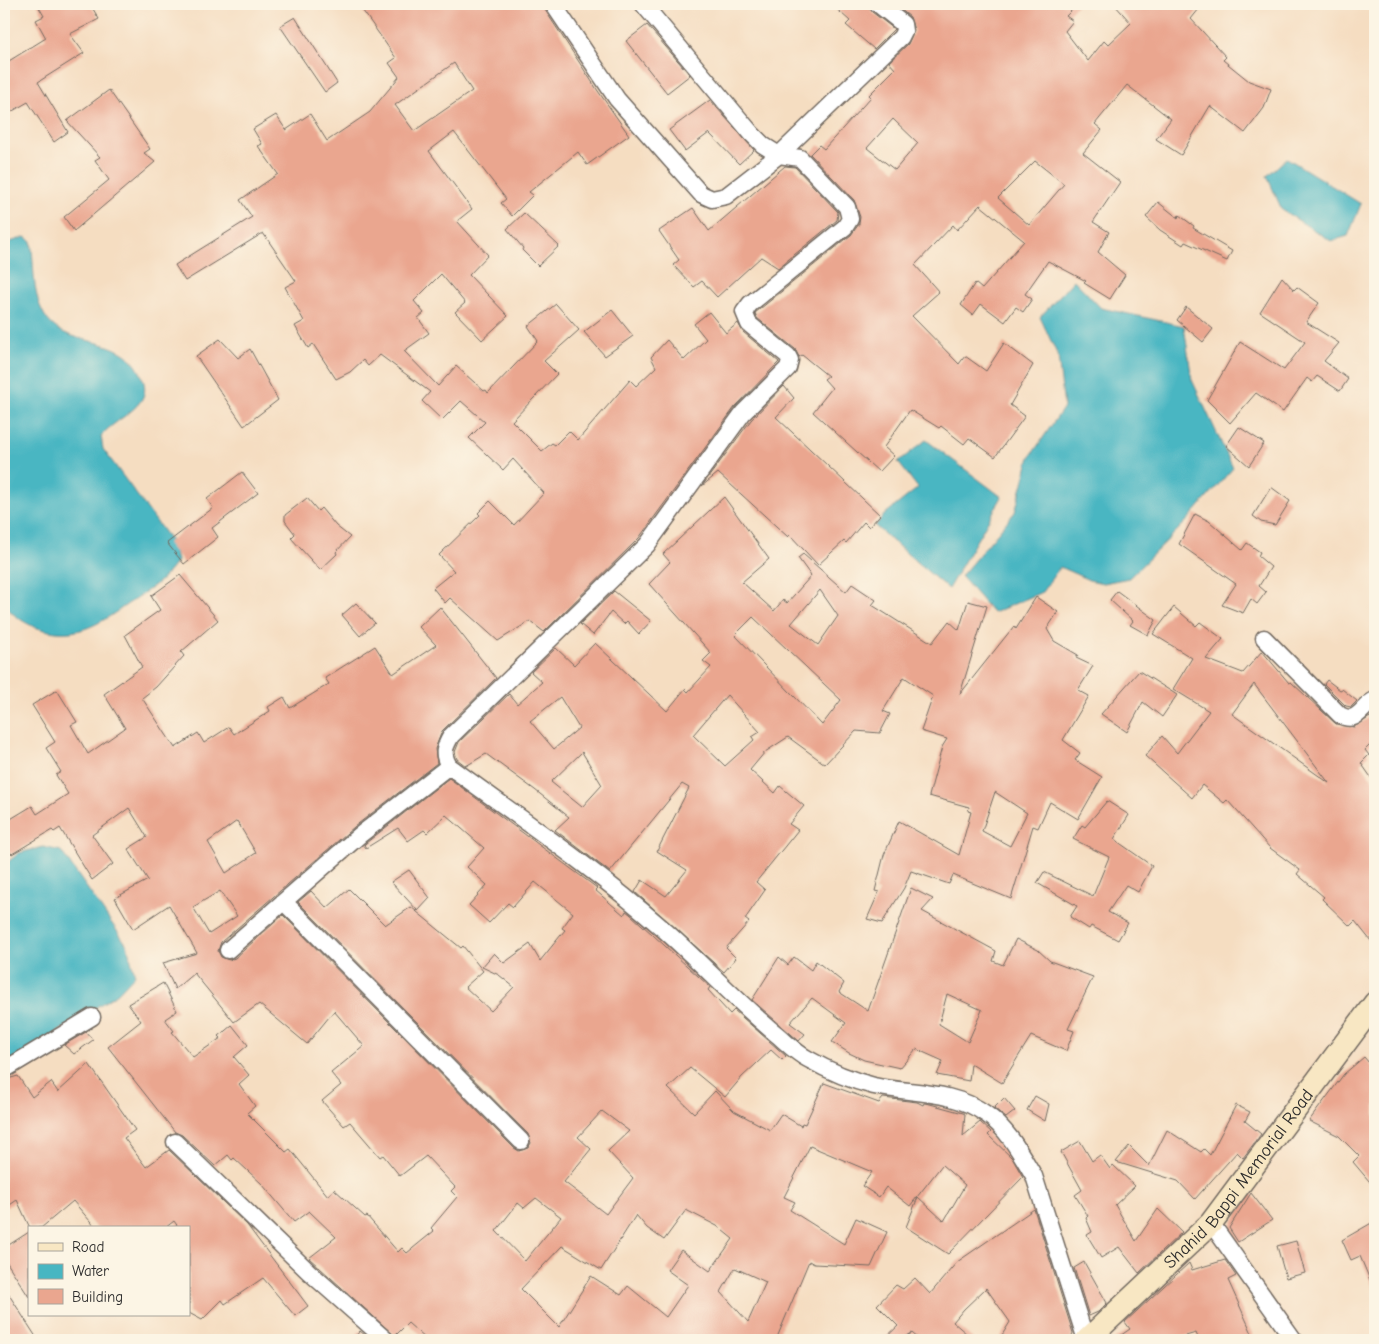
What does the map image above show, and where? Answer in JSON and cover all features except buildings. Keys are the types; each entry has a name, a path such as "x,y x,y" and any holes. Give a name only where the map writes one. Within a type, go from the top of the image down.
{"street":[{"path":"553,4 617,99 706,197 712,199 726,196 779,154 901,37 904,31 903,24 878,4"},
{"path":"643,4 752,134 763,145 779,154 800,158 847,207 850,219 845,227 750,304 744,312 749,324 788,356 790,360 788,368 743,413 647,545 451,736 444,748 444,757 449,766 583,865 662,928 753,1015 805,1058 838,1075 874,1086 935,1093 964,1102 986,1113 1004,1130 1021,1152 1034,1176 1086,1340"},
{"path":"1264,638 1340,715 1347,719 1355,717 1375,700"},
{"path":"228,950 360,835 449,766"},
{"path":"284,902 521,1141"},
{"name":"Shahid Bappi Memorial Road","path":"1086,1340 1211,1222 1375,1004"},
{"path":"4,1070 92,1017"},
{"path":"175,1142 309,1272 386,1340"},
{"path":"1211,1222 1294,1340"}],"water":[{"path":"1287,158 1361,204 1348,236 1331,241 1282,210 1267,176"},
{"path":"25,237 31,241 34,281 38,301 47,319 57,328 68,334 121,351 131,360 141,374 145,388 141,400 132,411 101,436 103,449 173,544 177,561 168,573 145,592 100,622 79,631 55,632 41,629 21,620 4,604 4,244"},
{"path":"1074,280 1101,308 1184,326 1192,380 1233,468 1186,522 1129,578 1103,583 1089,580 1060,567 1042,592 993,613 961,576 1015,512 1030,457 1064,407 1058,356 1040,317"},
{"path":"926,440 1002,497 948,589 875,526 885,514 918,488 898,462"},
{"path":"43,847 61,851 127,945 135,975 118,993 4,1067 4,865 19,853"}]}
